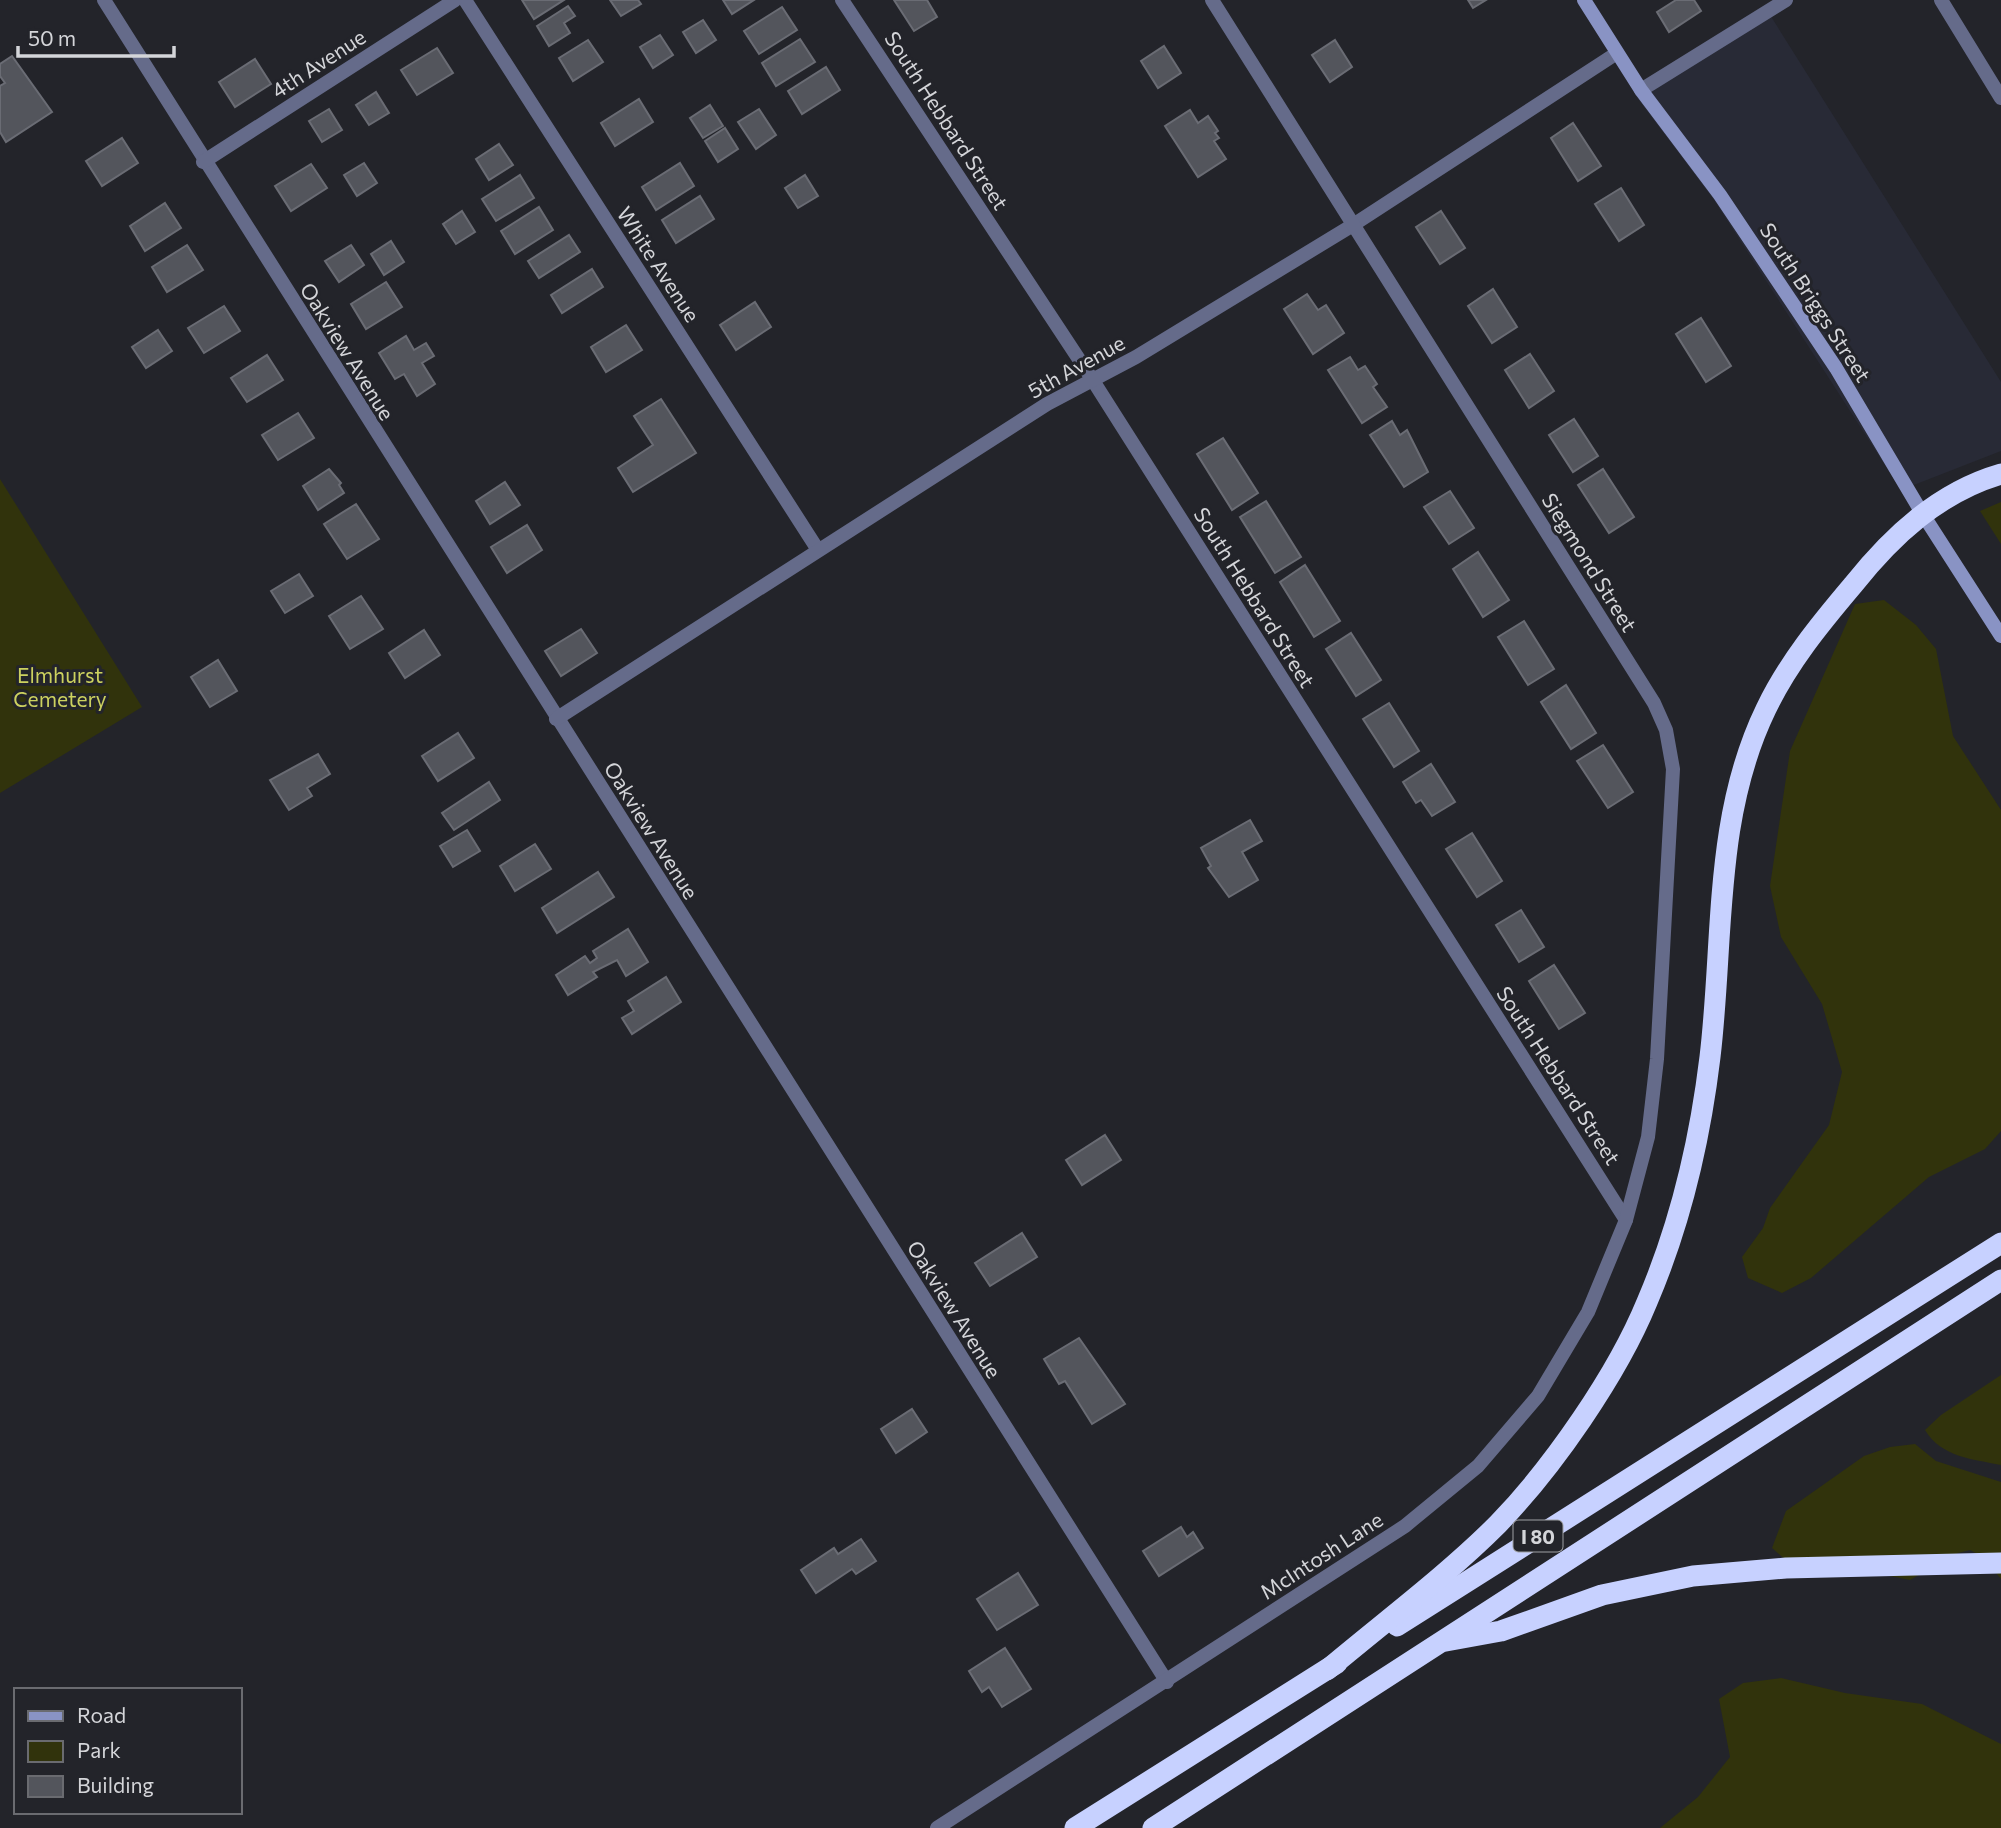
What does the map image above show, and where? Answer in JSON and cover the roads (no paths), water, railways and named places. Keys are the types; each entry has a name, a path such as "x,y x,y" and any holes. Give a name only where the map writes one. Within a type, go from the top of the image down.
{"highway":[{"path":"1327,1670 1505,1515 1536,1480 1595,1398 1646,1305 1676,1223 1696,1143 1710,1058 1724,854 1744,768 1766,710 1802,646 1872,561 1922,513 1975,482 2001,474"},
{"name":"I 80","path":"1075,1828 2001,1243"},
{"name":"I 80","path":"1153,1828 1435,1643 2001,1280"},
{"path":"1435,1643 1500,1631 1602,1595 1693,1576 1786,1568 2001,1563"}],"street":[{"name":"Oakview Avenue","path":"104,0 203,162 1167,1682"},
{"name":"4th Avenue","path":"203,162 455,0"},
{"name":"White Avenue","path":"464,0 817,550"},
{"name":"South Hebbard Street","path":"842,0 1092,379 1626,1220"},
{"name":"Siegmond Street","path":"1212,0 1654,703 1666,730 1673,769 1657,1059 1648,1137 1626,1220"},
{"name":"South Briggs Street","path":"1584,0 1641,90 1720,195 1836,368 1922,513 2001,636"},
{"path":"1641,90 1786,0"},
{"path":"1941,0 2001,98"},
{"name":"5th Avenue","path":"556,719 817,550 1092,379 1136,357 1353,225 1617,53"},
{"name":"McIntosh Lane","path":"937,1828 1167,1682 1405,1525 1478,1466 1538,1396 1588,1312 1626,1220"}],"park label":[{"name":"Elmhurst Cemetery","path":"60,686"}]}
